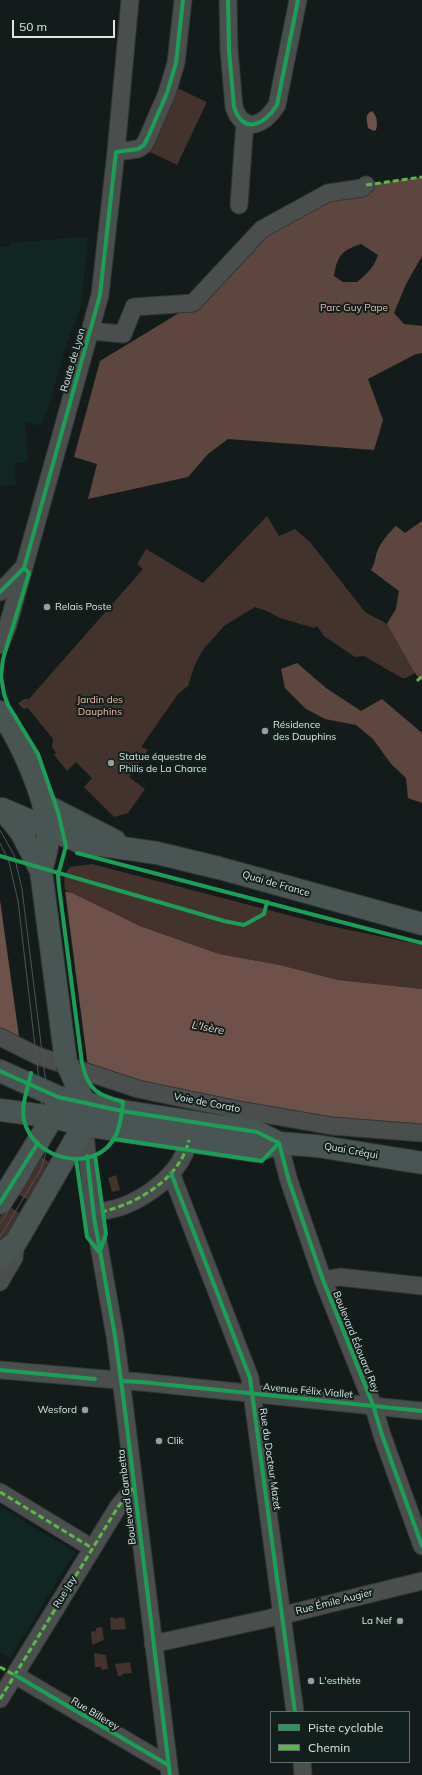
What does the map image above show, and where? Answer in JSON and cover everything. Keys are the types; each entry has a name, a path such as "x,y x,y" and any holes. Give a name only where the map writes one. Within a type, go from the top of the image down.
{"main road":[{"path":"0,712 7,721 27,758 43,804 48,828 48,843 39,861"},
{"name":"Quai de France","path":"43,804 129,848"},
{"path":"0,1258 5,1251 16,1242 84,1125 84,1103 67,1068 39,861 21,832 1,808"},
{"name":"Quai de France","path":"1,808 80,842 129,848 218,868 422,924"},
{"path":"0,1203 55,1107 67,1068"},
{"path":"0,1071 84,1125 198,1135"},
{"path":"0,1110 55,1107 84,1103 122,1111 198,1135"},
{"name":"Quai Créqui","path":"198,1135 257,1132 280,1143 317,1146 422,1163"}],"street":[{"name":"Route de Lyon","path":"0,645 8,625 100,295 116,152 130,0"},
{"path":"116,152 138,149 144,145 148,137 167,93 176,63 183,0"},
{"path":"228,0 232,96 237,116 245,122 255,124 263,122 270,116 278,105 298,0"},
{"path":"239,205 245,122"},
{"path":"90,331 123,334 134,307 193,303 262,229 328,193 362,188 366,185"},
{"path":"0,592 24,568"},
{"name":"Voie de Corato","path":"0,1037 38,1056 138,1089 234,1109 332,1126 422,1133"},
{"name":"Boulevard Gambetta","path":"84,1125 94,1215 121,1381 169,1770"},
{"path":"94,1215 140,1197 159,1185 171,1173 198,1135"},
{"name":"Boulevard Édouard Rey","path":"280,1143 289,1181 323,1280 362,1381 373,1405 380,1431 422,1546"},
{"name":"Rue du Docteur Mazet","path":"171,1173 250,1378 295,1711"},
{"path":"0,1282 14,1258 16,1242"},
{"path":"323,1280 334,1276 422,1286"},
{"name":"Avenue Félix Viallet","path":"1,1370 141,1382 422,1411"},
{"name":"Rue Jay","path":"0,1698 118,1506 134,1487"},
{"path":"0,1492 92,1548"},
{"name":"Rue Émile Augier","path":"153,1644 271,1618 282,1614 422,1581"},
{"name":"Rue Billerey","path":"15,1675 169,1770"},
{"path":"302,1763 303,1775"}],"shaded area":[{"path":"68,238 88,238 81,306 65,349 48,409 41,426 25,422 28,462 14,463 16,485 0,486 0,247 10,246 10,243"},
{"path":"0,1507 75,1552 10,1658 0,1652"}],"green space":[{"path":"177,88 207,102 177,165 148,151"},
{"name":"Parc Guy Pape","path":"422,177 422,256 406,284 394,313 404,324 422,326 422,353 416,354 368,379 383,420 374,450 228,439 208,454 188,477 88,499 97,464 74,457 100,361 202,299 305,199 338,188","holes":["361,244 378,255 370,270 357,282 343,282 334,276 339,259 345,251 349,249"]},
{"name":"Jardin des Dauphins","path":"267,516 279,536 295,529 310,542 365,612 387,624 396,609 399,591 371,570 377,552 385,538 396,526 405,533 422,521 422,681 415,673 406,678 402,678 364,656 355,657 324,636 317,626 314,628 280,618 255,607 224,626 202,651 194,667 188,686 178,694 141,747 148,750 129,777 145,789 128,813 114,817 84,787 92,778 76,762 67,771 54,755 56,753 52,747 53,739 28,708 23,709 18,703 24,699 29,699 143,569 137,564 146,549 203,583"},
{"path":"422,521 422,681 415,673 387,624 396,609 399,591 371,570 377,552 396,526 405,533"},
{"path":"297,663 326,688 361,711 382,699 422,733 422,803 408,798 406,778 391,764 373,739 356,725 325,719 306,709 285,688 281,669"},
{"path":"92,864 330,926 422,945 422,989 338,980 280,965 219,954 140,926 65,890 64,878 70,867"},
{"path":"36,1154 53,1164 29,1201 13,1191"},
{"path":"116,1175 120,1190 112,1192 108,1178"},
{"path":"7,1205 20,1213 0,1246 0,1217"},
{"path":"113,1617 114,1619 124,1617 126,1629 111,1630 110,1618"},
{"path":"102,1627 104,1640 92,1645 91,1632 96,1631 96,1628"},
{"path":"94,1653 106,1655 108,1669 102,1670 101,1667 95,1667"},
{"path":"130,1662 132,1673 118,1676 115,1664"}],"water":[{"path":"372,111 377,122 376,130 374,131 368,128 367,120 368,114"},
{"name":"L'Isère","path":"0,875 17,881 72,893 140,926 219,954 280,965 338,980 422,989 422,1128 349,1124 127,1083 0,1030"}],"pier":[{"path":"0,873 18,879 65,890 88,1067 20,1044 0,900"}],"tram line":[{"path":"0,830 14,855 22,889 50,1117 49,1142 41,1169 0,1237"},
{"path":"0,843 9,862 18,901 44,1123 43,1138 35,1165 0,1224"}],"marked path":[{"path":"366,185 422,177"},
{"path":"417,681 422,676"},
{"path":"101,1212 129,1203 155,1188 177,1167 189,1140"},
{"path":"0,1699 118,1507 134,1487"},
{"path":"0,1492 92,1548"},
{"path":"0,1667 18,1677"}],"cycle path":[{"path":"0,592 24,568 100,295 116,152 138,149 144,145 148,137 167,93 176,63 183,0"},
{"path":"228,0 229,50 234,107 238,116 243,122 249,124 261,122 277,105 298,0"},
{"path":"24,568 29,573 3,659 1,676 4,694 8,705 38,754 58,812 66,846 58,875 84,1072 87,1080 100,1094 123,1102 118,1131 107,1148 95,1155 81,1159 66,1158 52,1153 40,1145 30,1134 23,1114 23,1107 31,1073"},
{"path":"77,853 422,943"},
{"path":"0,856 224,921 244,925 264,914 267,902"},
{"path":"0,1071 58,1097 122,1111 257,1132 279,1143"},
{"path":"114,1139 262,1161 279,1143"},
{"path":"0,1203 38,1143"},
{"path":"279,1143 289,1181 323,1280 373,1405 382,1435 422,1546"},
{"path":"95,1155 106,1234 100,1251"},
{"path":"87,1156 94,1217 115,1336 124,1403 170,1775"},
{"path":"76,1159 87,1237 100,1253"},
{"path":"171,1173 250,1378 295,1711"},
{"path":"0,1370 95,1379"},
{"path":"121,1381 422,1411"},
{"path":"15,1675 168,1765"}],"place":[{"name":"Relais Poste","path":"47,607"},
{"name":"Résidence des Dauphins","path":"265,731"},
{"name":"Statue équestre de Philis de La Charce","path":"111,763"},
{"name":"Wesford","path":"85,1410"},
{"name":"Clik","path":"159,1441"},
{"name":"La Nef","path":"400,1621"},
{"name":"L'esthète","path":"311,1681"}]}
